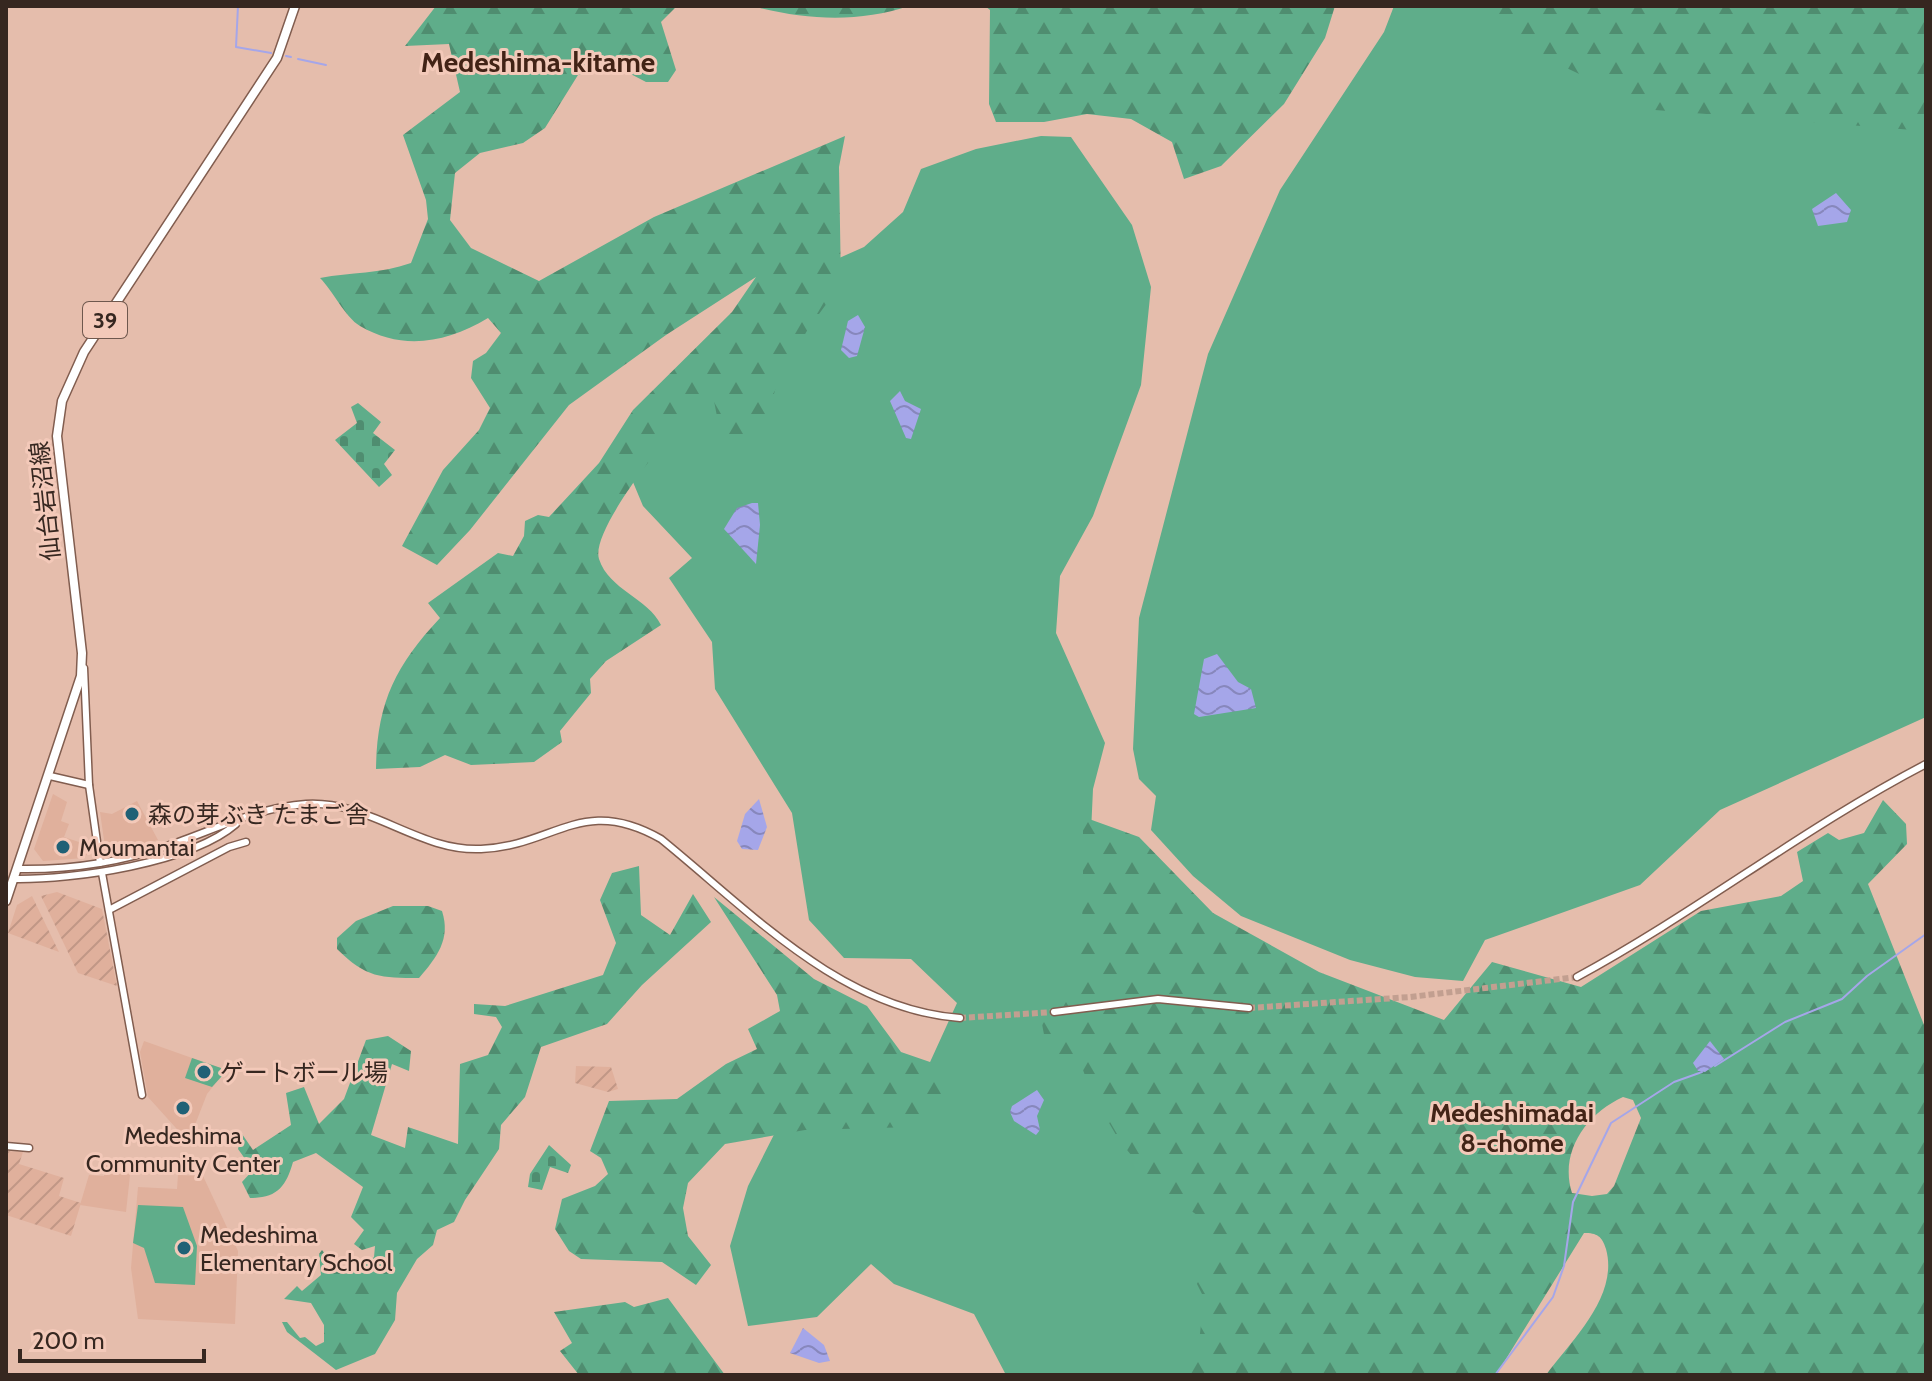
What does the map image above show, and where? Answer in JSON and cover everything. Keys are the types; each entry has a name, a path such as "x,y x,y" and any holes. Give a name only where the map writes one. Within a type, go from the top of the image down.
{"main road":[{"name":"仙台岩沼線","path":"6,901 10,879 17,869 77,692 82,653 57,436 66,389 84,352 277,58 295,6"},
{"path":"6,868 17,869"}],"street":[{"path":"82,653 89,785 100,863"},
{"path":"1577,977 1626,951 1863,797 1926,764"},
{"path":"50,776 89,785"},
{"path":"17,869 100,863 164,847 288,806 332,805 350,808 447,845 473,849 501,846 587,821 625,822 661,839 806,956 845,983 871,997 916,1012 960,1018"},
{"path":"10,879 102,873 180,851 229,830 239,821"},
{"path":"109,910 229,847 246,842"},
{"path":"102,873 142,1095"},
{"path":"1054,1012 1158,999 1185,999 1249,1008"},
{"path":"6,1146 29,1148"}],"shaded area":[{"path":"53,794 67,802 61,821 69,824 64,837 91,846 85,858 43,861 34,849"},
{"path":"137,801 158,840 115,852 105,847 100,812 112,814"},
{"path":"57,892 102,909 117,986 78,973 41,896"},
{"path":"32,896 59,952 8,933 17,905"},
{"path":"144,1041 226,1070 207,1094 191,1135 185,1138 148,1097 140,1052"},
{"path":"576,1066 611,1067 618,1089 608,1092 575,1083"},
{"path":"6,1151 23,1152 19,1164 64,1178 59,1196 81,1203 71,1236 6,1215"},
{"path":"106,1160 126,1162 131,1166 126,1212 80,1205 89,1175 104,1176"},
{"name":"Medeshima Elementary School","path":"178,1175 203,1176 238,1251 235,1324 138,1319 131,1268 138,1187 177,1189"}],"green space":[{"path":"436,6 677,6 661,22 676,70 668,82 646,82 623,70 601,68 578,75 545,128 523,143 480,153 455,173 450,220 471,248 539,281 654,217 845,136 839,167 841,284 808,329 777,383 769,412 737,443 723,448 711,385 624,497 600,543 599,559 611,579 647,608 661,625 606,661 590,679 591,693 560,731 562,742 534,762 471,765 445,755 420,767 376,769 380,724 392,687 411,653 440,618 428,603 498,553 513,556 524,536 525,521 538,515 549,517 599,463 633,410 732,312 756,277 666,335 569,405 470,530 437,565 402,546 443,470 479,430 490,408 471,378 473,361 486,353 501,333 488,318 440,338 424,341 392,339 355,322 320,278 411,263 428,219 426,200 403,135 460,92 449,44 405,46"},
{"path":"752,6 909,6 871,15 831,18"},
{"path":"985,6 1335,6 1325,38 1284,104 1221,166 1184,179 1172,142 1131,119 1087,114 1044,122 996,122 989,104 990,10"},
{"path":"1394,6 1638,6 1926,102 1926,717 1720,810 1640,885 1485,940 1463,981 1415,977 1350,960 1241,916 1193,876 1151,830 1156,796 1139,779 1133,749 1139,618 1208,354 1280,190 1384,32"},
{"path":"1482,6 1926,6 1926,131 1655,110 1554,62"},
{"path":"1041,136 1071,137 1132,225 1151,287 1141,385 1093,516 1060,576 1056,633 1105,743 1093,789 1084,985 1206,1207 1220,1271 1208,1375 1006,1375 974,1314 894,1284 871,1264 817,1317 748,1326 730,1246 748,1186 787,1109 915,1095 957,1003 911,959 844,958 809,920 792,813 715,689 712,642 669,578 692,558 643,506 625,463 792,279 864,247 903,212 921,169 976,149"},
{"path":"358,403 381,422 373,433 395,450 384,464 392,475 379,487 335,440 357,423 351,407"},
{"path":"1883,800 1906,824 1907,844 1868,884 1926,1030 1926,1375 1546,1375 1591,1316 1606,1284 1606,1249 1601,1238 1584,1233 1496,1375 1189,1375 1199,1342 1204,1298 1191,1272 1212,1257 1197,1215 1156,1186 1119,1140 1091,1092 1083,1070 1063,1062 1051,1052 1043,1029 1041,1017 1078,985 1083,824 1078,815 1139,837 1213,913 1319,972 1444,1020 1492,962 1581,987 1701,911 1781,896 1803,881 1797,852 1828,833 1839,840 1864,833","holes":["1623,1097 1633,1100 1641,1118 1614,1186 1607,1194 1592,1196 1572,1193 1569,1163 1579,1136 1587,1124 1610,1104"]},
{"path":"639,866 641,915 670,935 693,894 711,922 642,985 607,1024 541,1047 525,1097 501,1125 499,1149 454,1222 437,1230 433,1245 417,1259 397,1293 395,1320 375,1354 336,1370 287,1332 282,1322 287,1322 300,1338 305,1337 316,1346 324,1342 324,1325 311,1303 284,1299 297,1286 302,1291 321,1275 319,1254 322,1250 338,1270 358,1271 374,1257 375,1246 362,1250 354,1244 364,1230 351,1217 363,1187 316,1153 293,1162 287,1178 274,1193 250,1198 242,1182 253,1170 238,1149 242,1134 253,1150 291,1125 286,1093 304,1087 319,1124 344,1099 366,1040 388,1036 411,1051 409,1071 392,1064 371,1135 405,1148 408,1127 458,1144 460,1064 488,1055 502,1027 496,1017 474,1014 474,1004 505,1006 603,975 616,943 600,900 612,873"},
{"path":"714,897 814,979 867,1006 901,1052 930,1062 944,1072 955,1085 955,1093 954,1103 944,1117 913,1127 805,1130 725,1144 688,1183 683,1208 688,1236 711,1265 696,1285 662,1262 581,1259 569,1251 555,1229 562,1199 595,1186 608,1174 601,1158 590,1151 609,1101 677,1099 726,1064 757,1049 748,1029 780,1011 777,995"},
{"path":"393,906 428,906 442,911 445,930 441,947 419,978 394,978 366,971 337,949 337,938 356,921"},
{"name":"ゲートボール場","path":"192,1058 221,1068 222,1076 212,1087 185,1078"},
{"path":"549,1145 571,1165 568,1173 550,1167 542,1190 528,1187 530,1174"},
{"path":"138,1205 183,1207 197,1246 195,1285 155,1283 144,1248 133,1243"},
{"path":"668,1298 725,1375 579,1375 560,1351 572,1343 554,1312 625,1302 634,1307"}],"water":[{"path":"1836,193 1851,210 1847,222 1818,226 1812,209"},
{"path":"858,315 865,327 857,356 849,358 841,350 848,321"},
{"path":"900,391 905,401 921,409 911,439 906,438 890,401"},
{"path":"758,503 760,525 756,564 724,529 737,508"},
{"path":"1217,654 1238,682 1251,689 1256,708 1199,717 1194,714 1204,659"},
{"path":"759,799 767,827 758,850 742,849 737,841 745,814"},
{"path":"1710,1041 1724,1059 1705,1072 1698,1071 1693,1063"},
{"path":"1037,1090 1044,1100 1037,1116 1040,1130 1036,1135 1014,1121 1010,1112 1012,1106"},
{"path":"803,1328 824,1345 830,1361 819,1363 790,1353"}],"waterway":[{"path":"238,6 236,47 271,53"},
{"path":"286,56 291,57"},
{"path":"298,59 326,65"},
{"path":"1715,1066 1785,1022 1842,999 1867,976 1926,934"},
{"path":"1495,1375 1553,1297 1564,1266 1573,1202 1611,1123 1674,1082 1702,1072"}],"tunnel":[{"path":"1249,1008 1410,997 1577,977"},
{"path":"960,1018 1054,1012"}],"place":[{"name":"森の芽ぶき たまご舎","path":"132,814"},
{"name":"Moumantai","path":"63,847"},
{"name":"ゲートボール場","path":"204,1072"},
{"name":"Medeshima Community Center","path":"183,1108"},
{"name":"Medeshima Elementary School","path":"184,1248"}],"district":[{"name":"Medeshima-kitame","path":"538,62"},
{"name":"Medeshimadai 8-chome","path":"1512,1128"}]}
